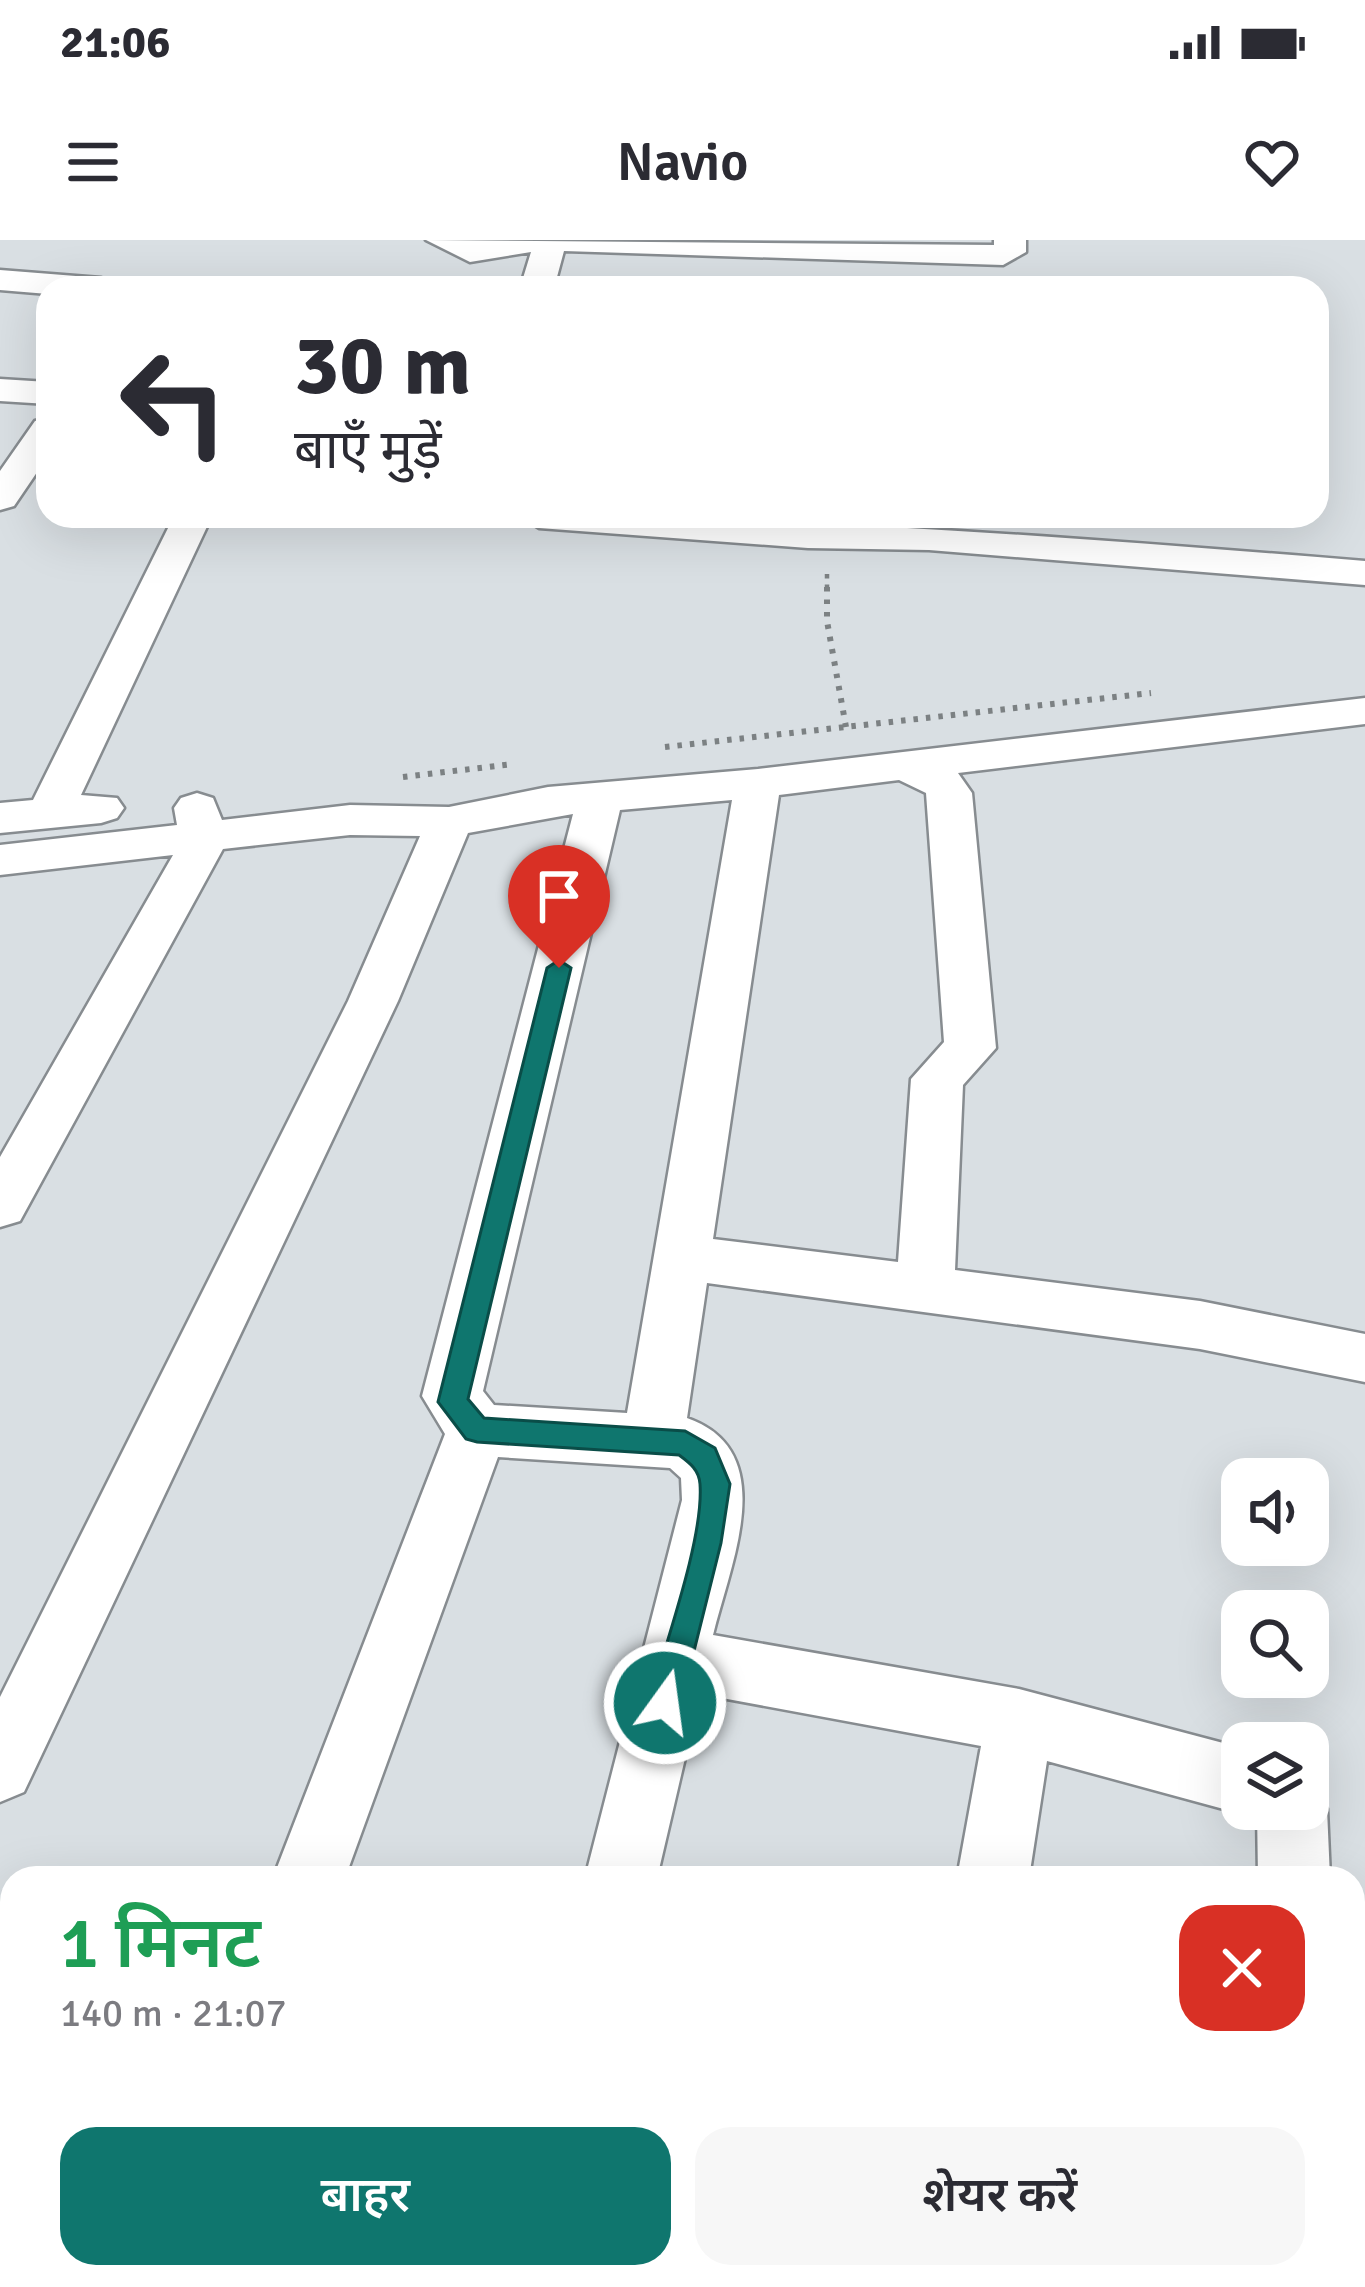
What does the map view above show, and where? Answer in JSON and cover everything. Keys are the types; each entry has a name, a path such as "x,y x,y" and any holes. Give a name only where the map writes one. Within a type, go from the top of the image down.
{"street":[{"path":"442,240 470,252 548,241 854,246 912,254 1008,254 1010,240"},
{"path":"540,276 548,241"},
{"path":"689,245 690,276"},
{"path":"912,254 913,276"},
{"path":"0,280 36,283"},
{"path":"0,390 36,392"},
{"path":"15,484 36,449"},
{"path":"50,813 188,528"},
{"path":"774,528 826,536 917,528"},
{"path":"936,528 1184,561 1365,573"},
{"path":"1170,528 1184,561"},
{"path":"0,860 201,824 384,818 449,822 601,797 758,783 1365,711"},
{"path":"900,763 942,783 949,793 968,980 970,1048 937,1079 925,1288"},
{"path":"653,1440 758,783"},
{"path":"477,1430 452,1396 601,797"},
{"path":"0,818 181,802 201,824"},
{"path":"0,1769 362,1022 449,822"},
{"path":"0,1206 201,824"},
{"path":"682,1257 1200,1324 1365,1358"},
{"path":"477,1430 653,1440 696,1448 715,1484 624,1866"},
{"path":"314,1866 477,1430"},
{"path":"676,1659 1019,1721 1221,1775"},
{"path":"995,1866 1019,1721"},
{"path":"1293,1830 1294,1866"}],"path":[{"path":"826,536 827,621 846,727"},
{"path":"651,748 1156,692"},
{"path":"384,779 518,764"}],"route":[{"path":"559,968 452,1402 477,1430 685,1443 705,1457 715,1484 706,1543 665,1703"}]}
